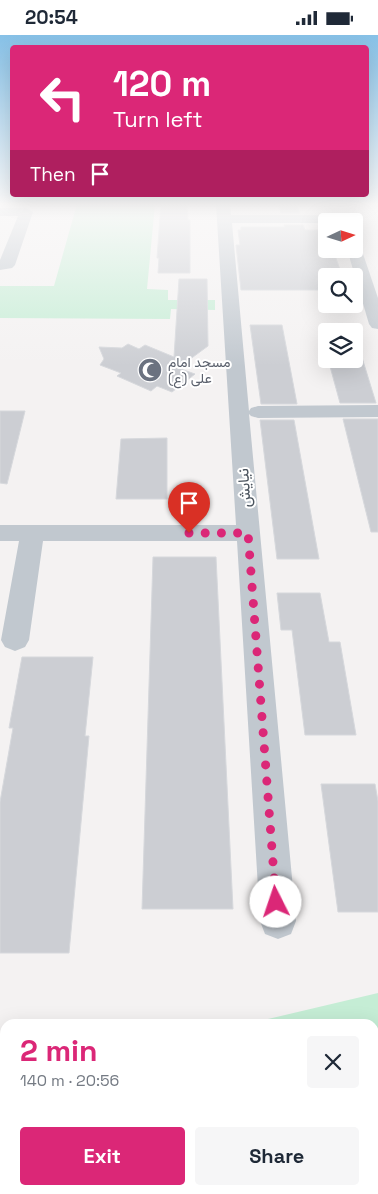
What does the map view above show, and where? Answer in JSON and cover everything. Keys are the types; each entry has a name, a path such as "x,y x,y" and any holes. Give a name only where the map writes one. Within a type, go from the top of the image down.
{"street":[{"path":"0,265 7,265 9,258"},
{"name":"نیایش","path":"227,258 278,921"},
{"path":"357,258 378,323"},
{"path":"258,412 378,411"},
{"path":"0,533 248,533"},
{"path":"14,640 32,533"}],"green space":[{"path":"62,258 150,258 147,289 168,290 168,300 215,300 215,310 171,309 170,319 0,318 0,286 54,286"},
{"path":"378,993 378,1019 268,1019"}],"building":[{"path":"159,258 190,258 190,273 158,273"},
{"path":"237,258 336,258 339,268 318,268 318,290 241,290"},
{"path":"179,279 207,279 208,346 178,368 195,374 172,392 157,386 151,391 117,376 121,373 100,365 104,359 99,347 122,348 128,344 139,349 145,345 174,357"},
{"path":"250,325 282,325 297,404 261,404"},
{"path":"363,360 376,403 340,403 330,368 363,368"},
{"path":"0,411 25,411 7,484 0,483"},
{"path":"343,419 378,419 378,532 371,532"},
{"path":"260,420 294,420 319,559 277,559"},
{"path":"167,438 167,499 116,499 121,439"},
{"path":"153,557 216,557 233,909 142,909"},
{"path":"277,593 320,593 329,642 340,642 356,735 305,735 292,630 281,630"},
{"path":"22,657 93,657 85,736 89,736 69,953 0,953 0,802 13,728 9,728"},
{"path":"321,784 375,784 378,801 378,912 338,912"}],"place":[{"name":"مسجد امام علی (ع)","path":"150,370"}],"route":[{"path":"189,533 248,533 276,902"}]}
